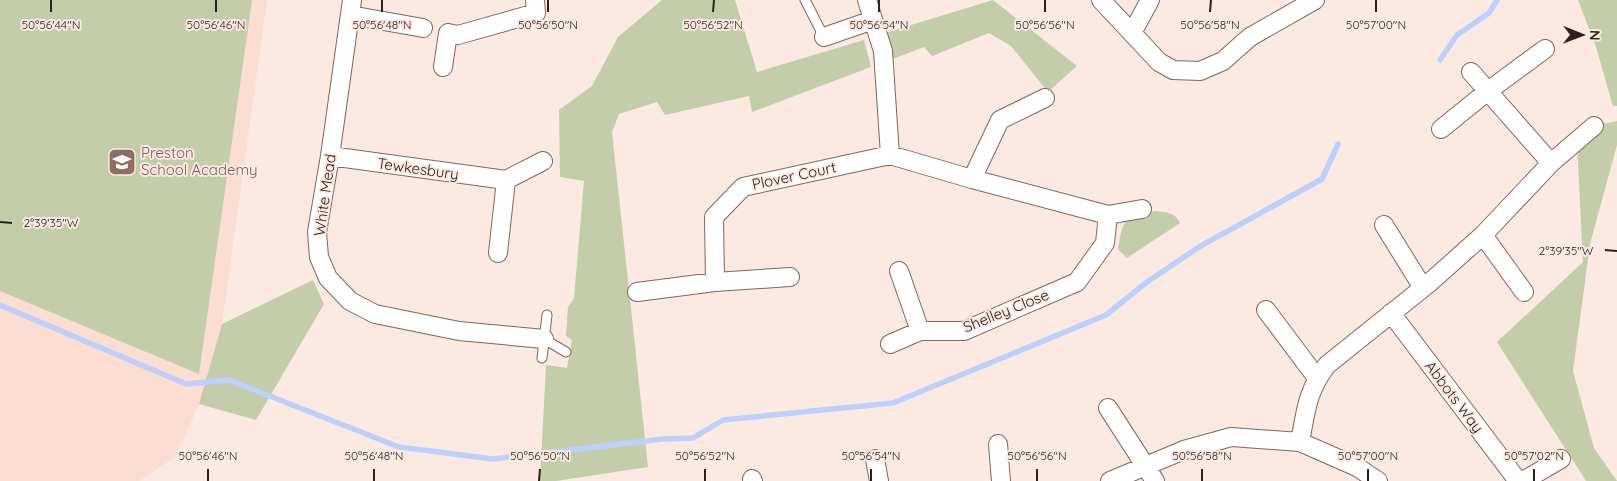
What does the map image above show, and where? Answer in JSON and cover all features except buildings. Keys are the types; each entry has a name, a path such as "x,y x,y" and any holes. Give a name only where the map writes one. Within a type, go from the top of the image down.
{"street":[{"path":"867,0 883,51 890,155 1108,215 1142,209"},
{"path":"1101,0 1159,62 1173,70 1200,70 1222,61 1250,37 1315,0"},
{"path":"1132,33 1150,0"},
{"path":"351,8 436,31 458,35 535,7"},
{"name":"White Mead","path":"351,8 317,232 319,257 328,278 350,301 375,314 459,331 544,339"},
{"path":"824,37 873,20"},
{"path":"436,31 443,67"},
{"path":"1441,129 1545,49"},
{"path":"1471,72 1551,163"},
{"path":"972,179 1000,120 1045,98"},
{"path":"1300,442 1310,395 1317,378 1327,365 1390,313 1424,288 1483,235 1551,163 1594,126"},
{"name":"Plover Court","path":"715,282 714,218 742,187 890,155"},
{"name":"Tewkesbury","path":"330,156 506,180"},
{"path":"498,253 506,180 543,161"},
{"name":"Shelley Close","path":"920,331 964,331 1077,282 1106,243 1108,215"},
{"path":"1384,225 1424,288"},
{"path":"1483,235 1524,292"},
{"path":"890,344 920,331 900,271"},
{"path":"637,292 715,282 790,277"},
{"path":"1266,310 1317,378"},
{"name":"Abbots Way","path":"1390,313 1518,481"},
{"path":"1108,408 1156,481"},
{"path":"1110,481 1184,450 1231,437 1300,442 1356,467 1378,481"},
{"path":"998,444 1001,481"},
{"path":"875,459 879,481"},
{"path":"1523,481 1561,459"}],"lane":[{"path":"805,0 808,10 824,37"},
{"path":"542,358 547,315"},
{"path":"544,339 566,352"}],"shaded area":[{"name":"Preston School Academy","path":"0,0 267,0 222,324 199,404 176,456 139,481 0,481"}],"green space":[{"name":"Preston School Academy","path":"0,0 252,0 199,374 0,291"},
{"path":"662,0 735,0 757,72 864,40 871,67 752,112 749,96 665,115 657,102 619,114 612,132 648,467 556,481 540,481 546,365 567,368 572,340 566,336 568,307 574,298 584,181 560,177 559,110 592,86 618,37"},
{"path":"993,0 1077,66 1048,92 1011,46 989,33 932,56 924,47 890,60 885,33"},
{"path":"1578,0 1617,0 1617,106 1613,106 1596,47"},
{"path":"1617,121 1617,145 1590,244 1573,371 1594,448 1617,481 1586,481 1497,342 1583,262 1577,142 1594,126"},
{"path":"1156,211 1173,215 1180,223 1127,258 1118,249 1124,225 1127,221 1138,215"},
{"path":"313,280 324,304 256,420 199,404 222,324"}],"waterway":[{"path":"1440,60 1457,35 1489,13 1497,0"},
{"path":"0,305 186,384 229,380 399,447 493,459 663,439 693,438 723,420 893,403 1106,315 1147,282 1199,247 1322,179 1338,144"}],"place":[{"name":"Preston School Academy","path":"122,162"}]}
